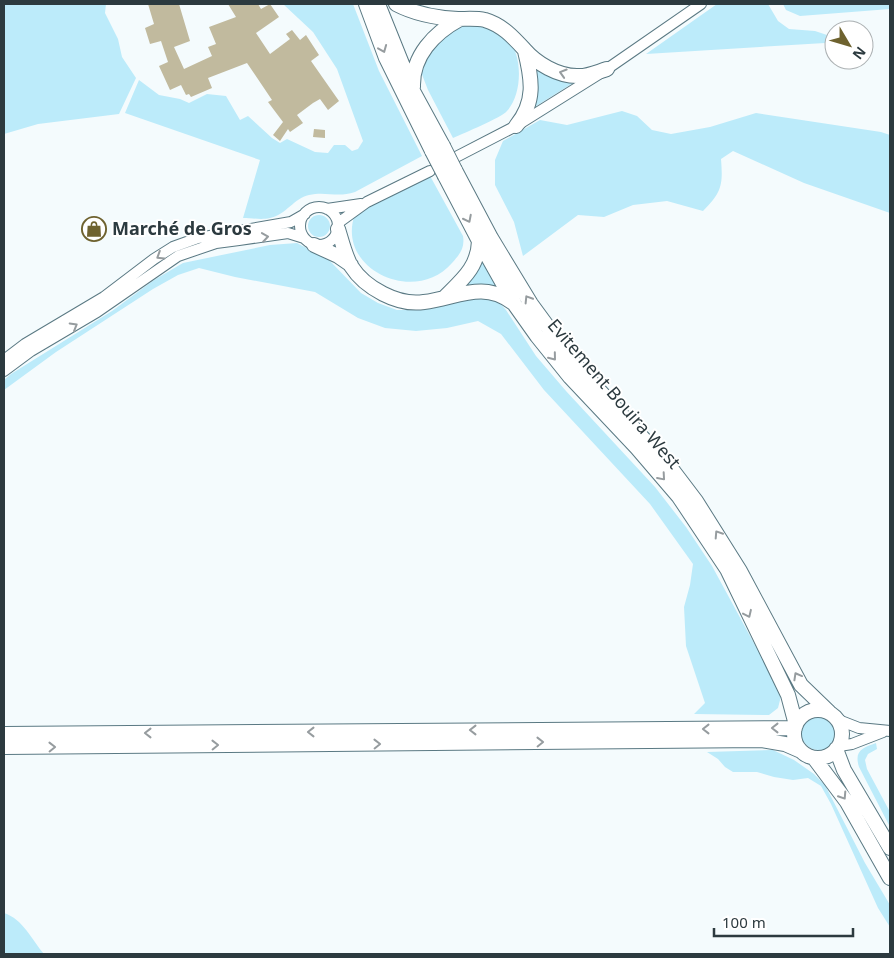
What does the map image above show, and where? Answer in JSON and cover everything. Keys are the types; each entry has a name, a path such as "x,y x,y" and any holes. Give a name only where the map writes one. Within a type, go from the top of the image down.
{"highway":[{"name":"Evitement Bouira West","path":"366,4 386,58 438,149 452,167 491,238 531,304 575,364 674,472 696,501 740,570 801,685 833,716"},
{"name":"Evitement Bouira West","path":"378,4 438,149"},
{"path":"396,4 413,12 460,19 484,20 494,24 517,40 539,63 565,75 587,75 607,69"},
{"path":"413,91 416,64 424,50 444,28 460,19"},
{"path":"516,126 524,117 531,94 530,75 525,50"},
{"name":"Evitement Bouira West","path":"452,167 479,240 515,305 553,356 673,490 704,532 727,569 786,690 790,700 795,727"},
{"path":"338,226 351,265 370,285 387,296 424,302 485,291 497,293 515,305"},
{"path":"445,297 474,265 479,254 479,240"},
{"path":"309,241 351,265"},
{"path":"801,751 794,738 795,727 799,720 810,712 822,710 833,716 840,723 842,735 838,748 844,770 890,848"},
{"path":"4,734 795,727"},
{"path":"4,747 760,740 786,744 814,758 847,802 890,878"},
{"path":"814,758 828,756 838,748"}],"main road":[{"path":"452,167 607,69 701,4"},
{"path":"4,371 31,351 97,312 178,256 216,243 288,234 326,244 332,240 338,226 367,202 430,171"},
{"path":"4,360 25,344 104,297 154,259 173,248 198,238 291,222 315,208 327,209 367,202"},
{"path":"327,209 336,217 338,226"},
{"path":"305,214 300,226 309,241"},
{"path":"833,716 859,728 887,731"},
{"path":"838,748 887,731"}],"shaded area":[{"path":"4,4 106,4 105,13 118,39 122,57 136,78 119,114 38,124 4,134"},
{"path":"283,4 353,4 379,71 422,156 355,192 349,194 309,195 299,199 276,216 264,219 243,218 260,160 125,113 139,80 159,95 180,99 189,103 207,94 226,96 240,120 248,116 280,143 287,139 315,152 328,153 334,145 345,145 352,151 358,149 363,141 337,69 313,32"},
{"path":"717,4 768,4 778,21 789,29 815,31 824,34 824,43 646,54"},
{"path":"783,4 890,4 890,9 800,16 786,10"},
{"path":"471,20 503,34 510,41 518,60 518,82 513,103 507,111 453,138 428,90 421,72 431,43"},
{"path":"534,66 561,80 573,83 533,108 537,87"},
{"path":"622,111 637,116 652,130 671,134 710,127 756,113 881,132 890,135 890,213 804,183 733,151 721,159 722,175 720,188 714,199 703,211 667,201 633,205 604,217 578,215 523,256 514,222 495,185 495,160 503,141 540,120 567,125"},
{"path":"429,174 463,236 461,251 452,263 436,275 418,281 400,281 382,275 367,265 357,251 352,234 355,214"},
{"path":"319,215 329,222 330,226 323,236 319,237 309,230 308,226 315,216"},
{"path":"297,243 329,260 361,293 378,303 397,310 419,310 476,298 490,298 499,302 536,356 655,487 686,527 712,566 775,682 781,696 778,708 769,715 694,714 705,703 686,646 684,607 693,564 650,504 544,390 501,334 478,321 447,328 416,331 385,328 358,318 315,292 235,277 199,268 178,275 153,289 56,352 4,390 4,380 11,374 112,311 154,280 183,263 270,245"},
{"path":"482,260 497,287 459,290"},
{"path":"819,714 826,715 832,719 836,725 836,739 832,745 826,749 819,750 812,749 806,745 802,739 801,732 802,725 806,719 812,715"},
{"path":"876,743 877,749 868,754 865,760 867,769 890,812 890,827 858,762 860,751"},
{"path":"773,750 794,760 814,774 825,785 865,863 890,905 890,927 878,908 821,786 808,778 793,780 757,772 733,772 707,752"},
{"path":"4,913 17,920 27,930 44,954 4,954"}],"building":[{"path":"148,4 179,4 190,41 174,47 184,69 212,56 208,47 216,44 209,27 236,17 228,4 258,4 261,9 270,4 279,17 256,33 270,54 290,39 286,34 292,30 300,40 306,35 319,55 311,61 339,101 328,110 320,99 313,103 297,115 303,123 290,132 288,129 280,141 273,135 283,122 268,102 272,100 247,63 208,78 212,88 191,97 189,94 186,95 181,85 170,90 159,66 168,62 161,41 150,44 145,28 154,24"},
{"path":"314,129 325,130 325,138 313,137"}],"place":[{"name":"Marché de Gros","path":"94,229"}]}
